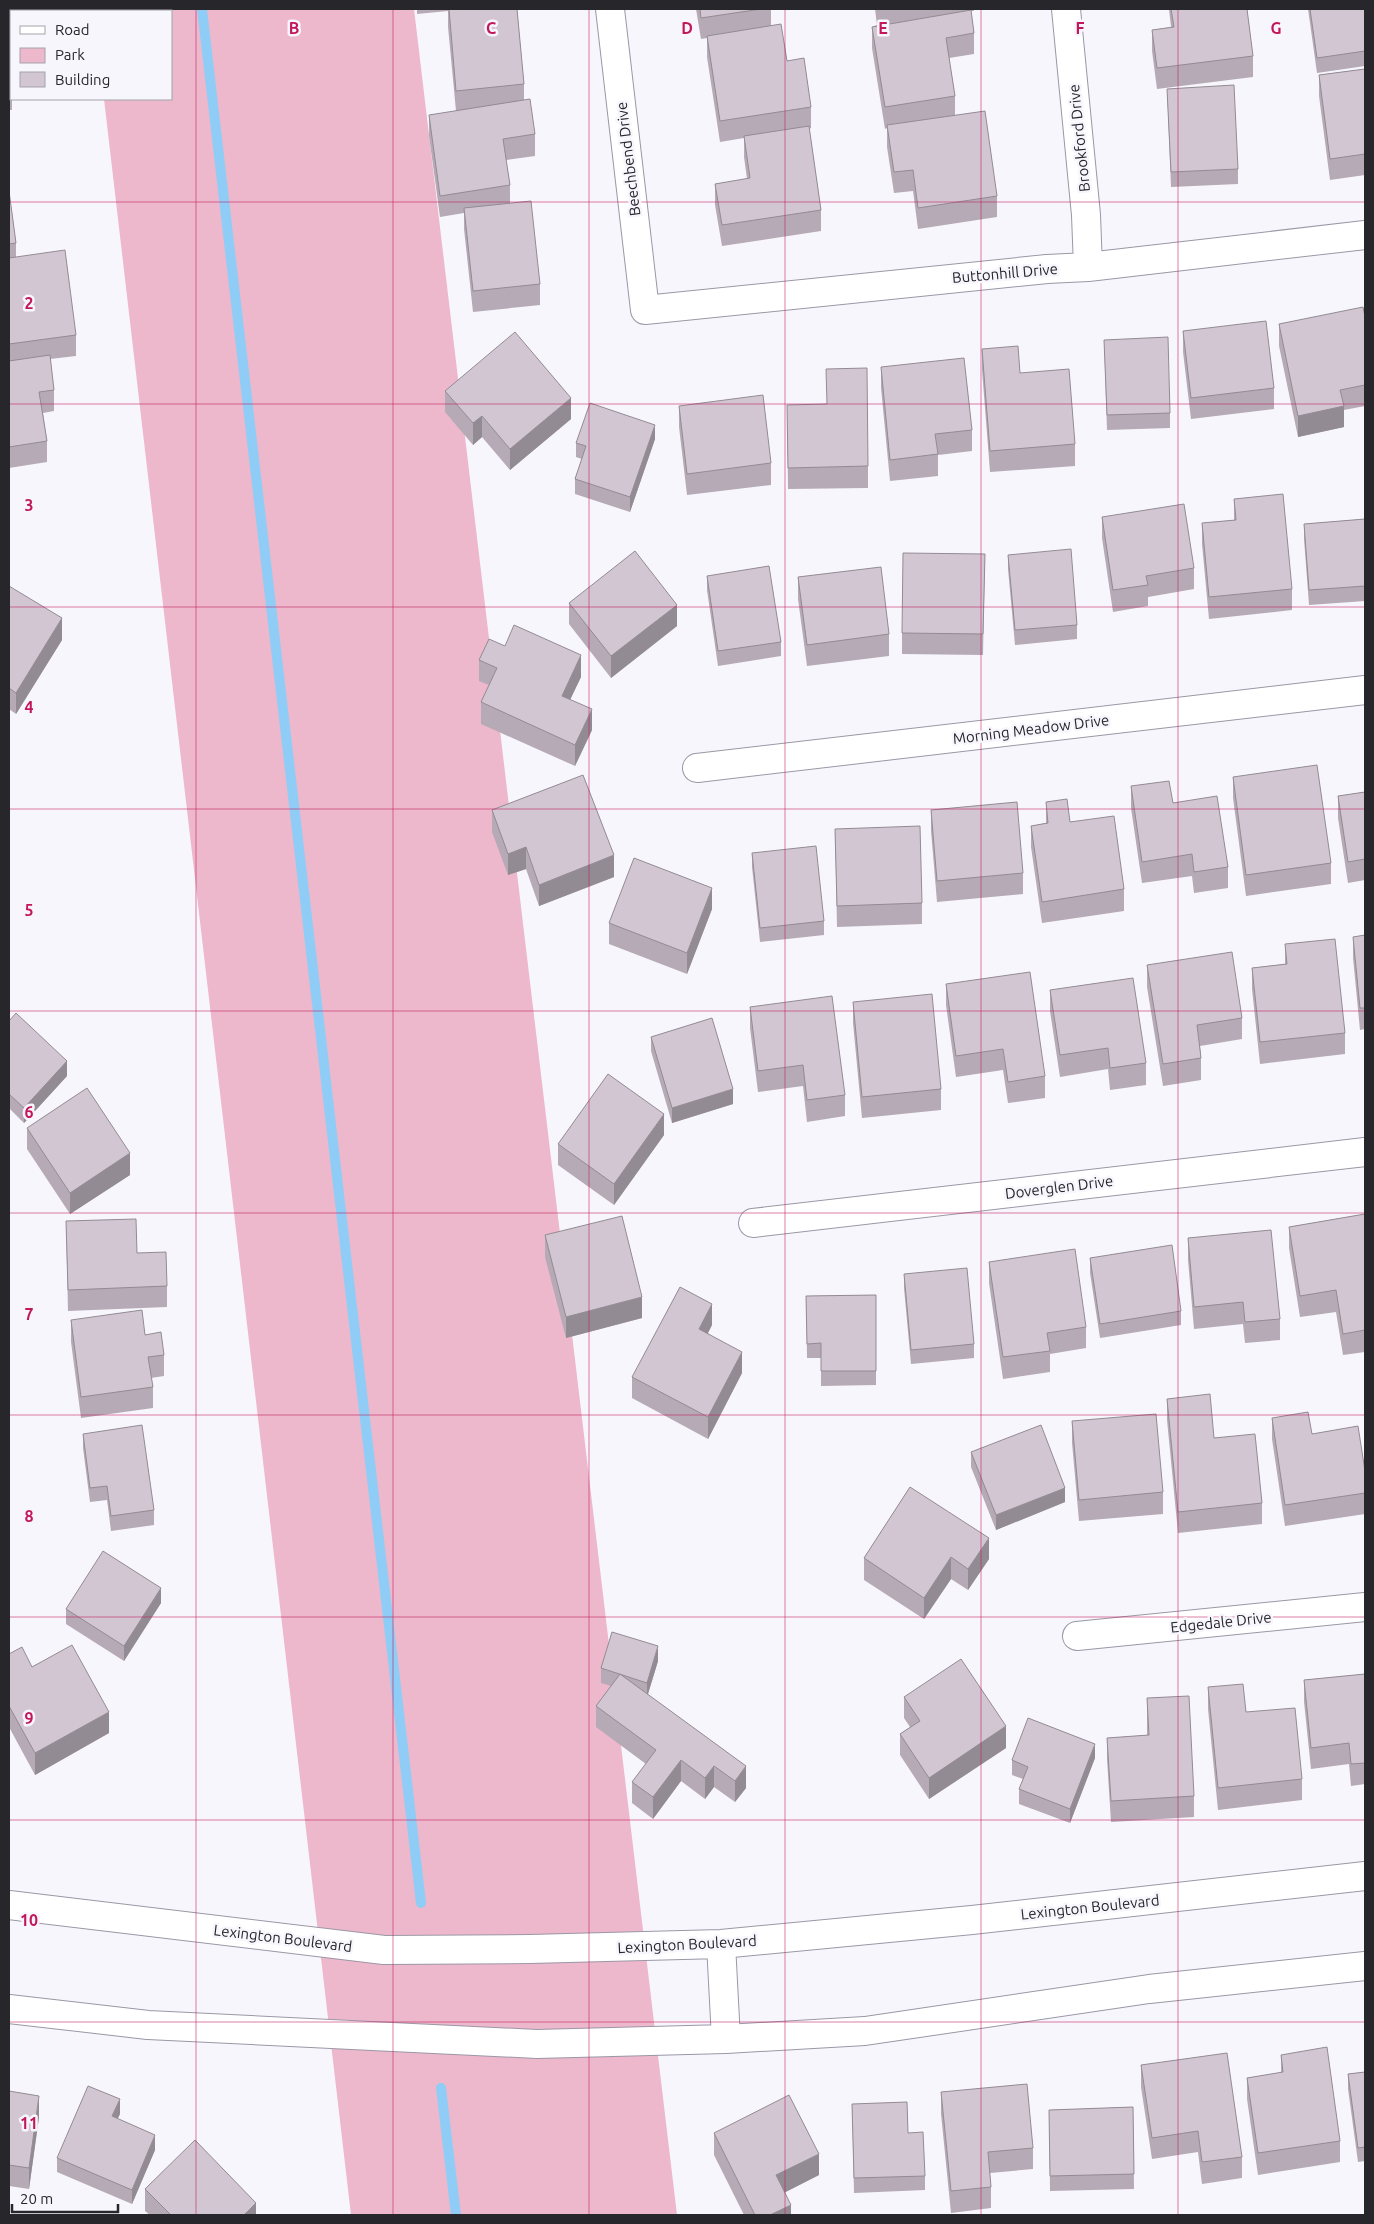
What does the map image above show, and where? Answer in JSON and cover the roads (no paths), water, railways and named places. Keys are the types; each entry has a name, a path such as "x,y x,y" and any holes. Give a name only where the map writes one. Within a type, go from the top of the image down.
{"street":[{"name":"Beechbend Drive","path":"610,9 645,310"},
{"name":"Brookford Drive","path":"1066,9 1086,216 1088,267"},
{"name":"Buttonhill Drive","path":"645,310 1047,269 1088,267 1365,235"},
{"name":"Morning Meadow Drive","path":"697,768 1365,690"},
{"name":"Doverglen Drive","path":"753,1222 1365,1152"},
{"name":"Edgedale Drive","path":"1077,1636 1365,1607"},
{"name":"Lexington Boulevard","path":"9,1905 384,1950 721,1944 972,1920 1365,1876"},
{"path":"721,1944 726,2039"},
{"path":"9,2009 148,2025 537,2044 726,2039 865,2031 1149,1989 1365,1966"}],"waterway":[{"path":"202,9 421,1903"},
{"path":"441,2088 456,2215"}]}
